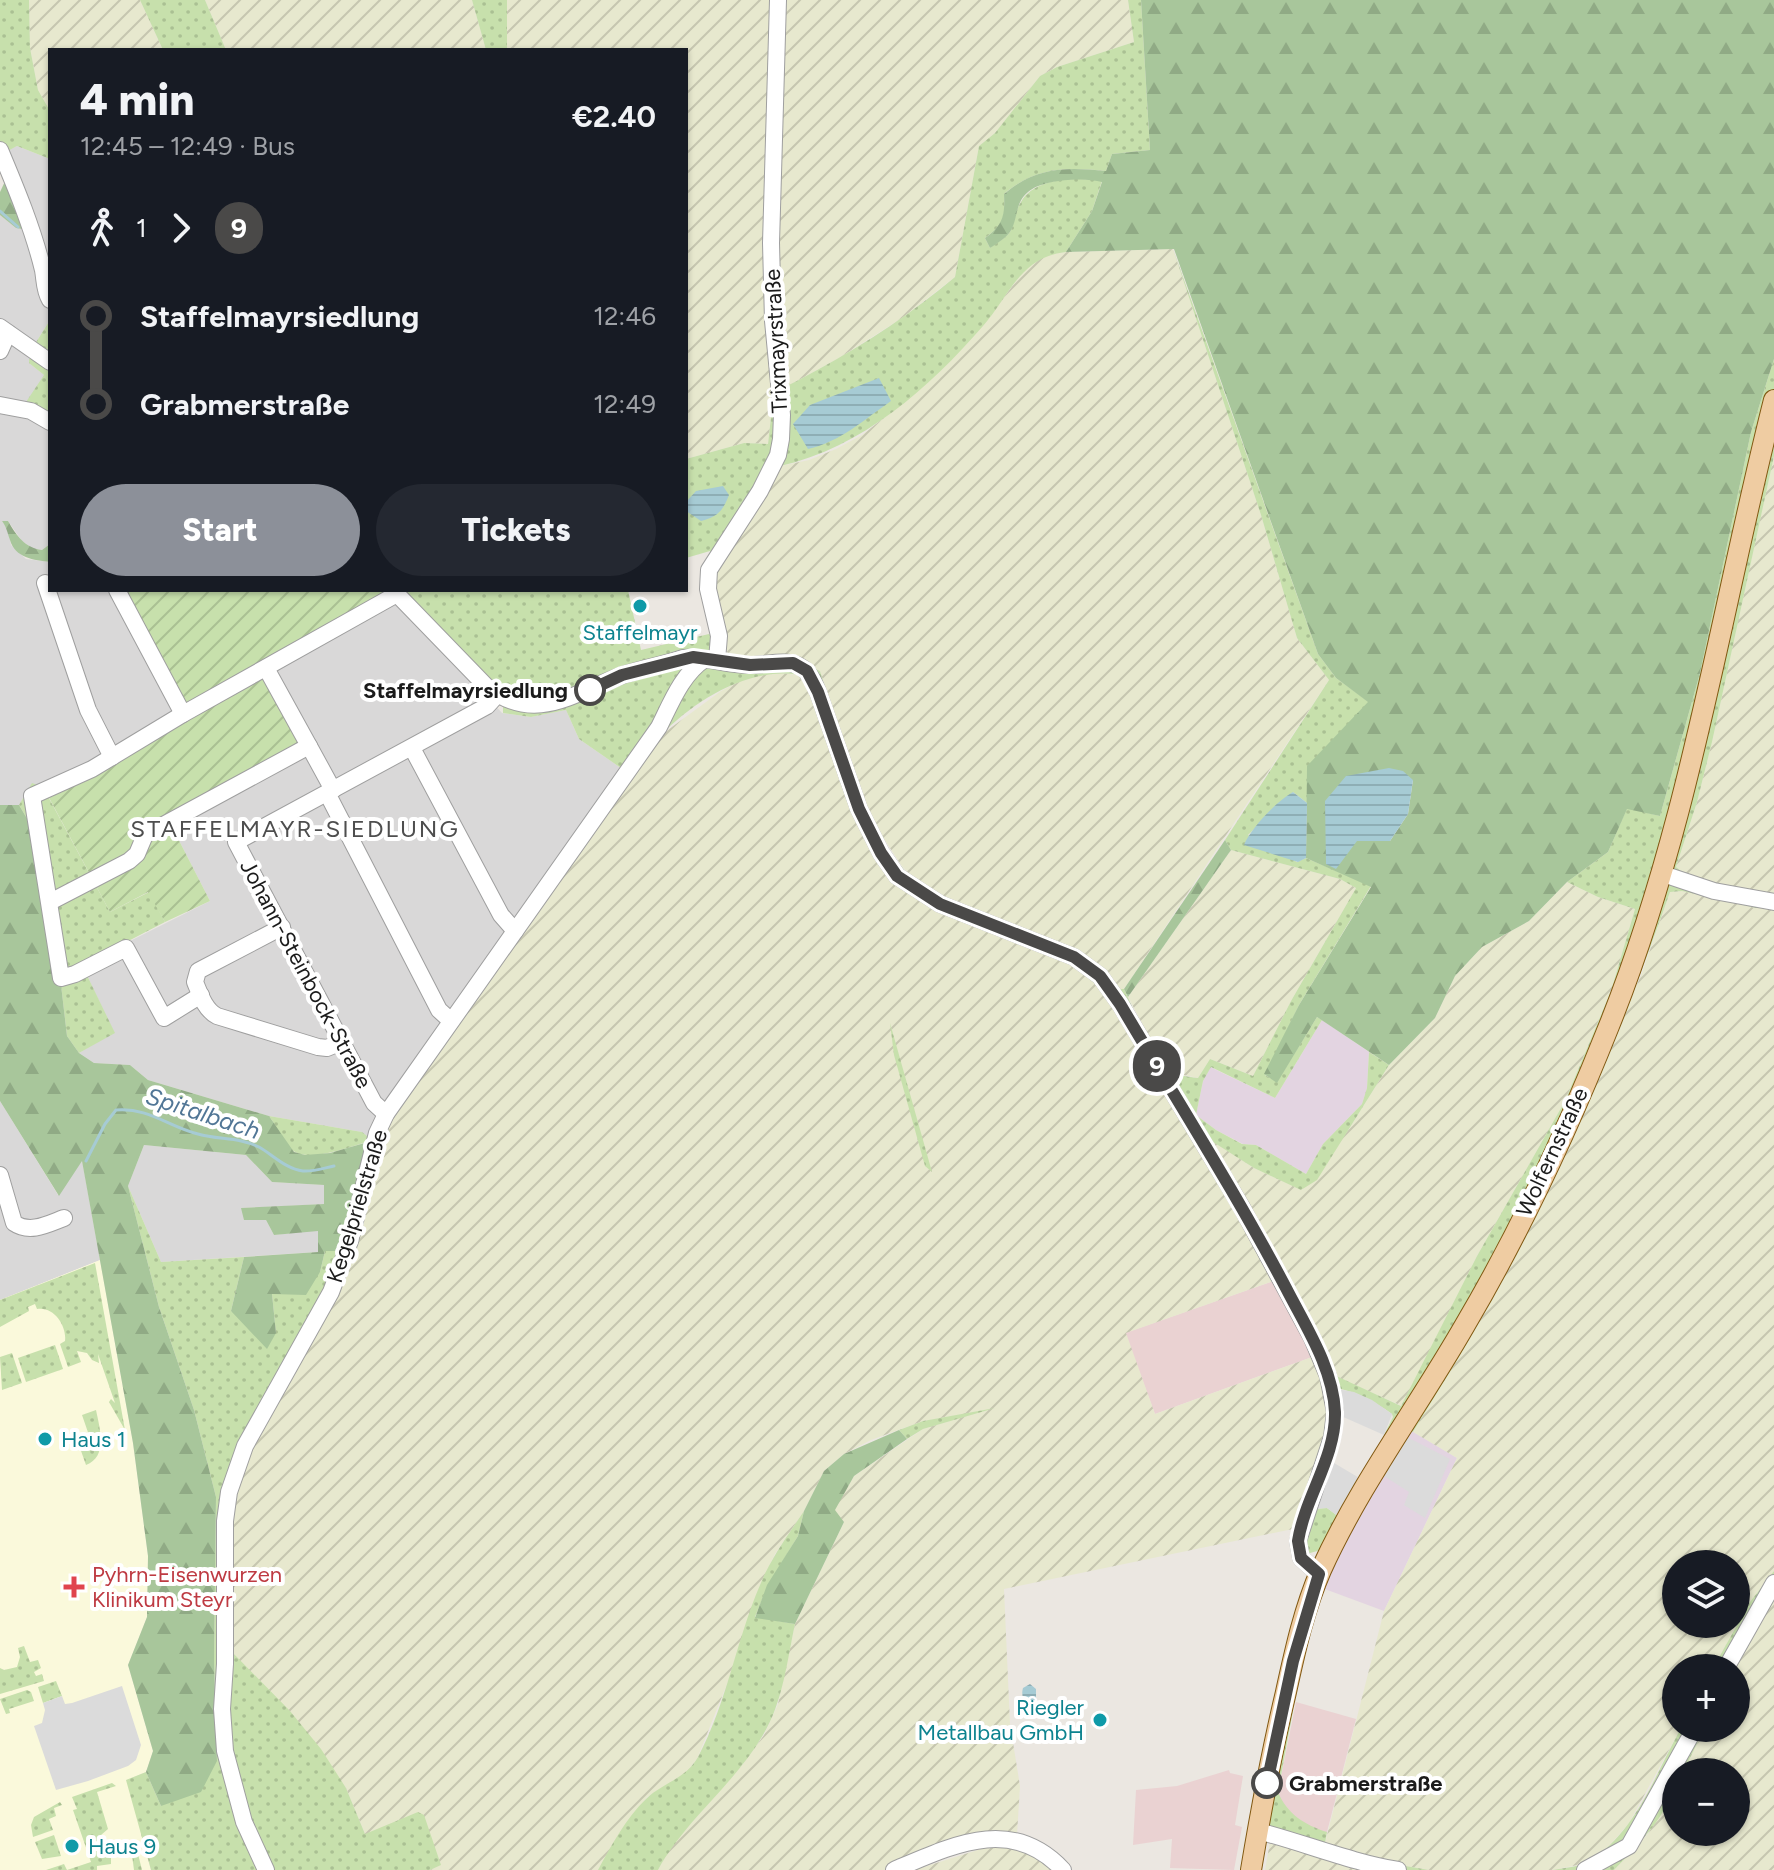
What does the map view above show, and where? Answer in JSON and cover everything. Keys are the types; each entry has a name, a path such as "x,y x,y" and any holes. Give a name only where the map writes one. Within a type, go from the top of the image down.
{"main road":[{"name":"Wolfernstraße","path":"1251,1870 1293,1661 1319,1574 1341,1528 1465,1326 1508,1248 1562,1136 1610,1024 1660,873 1696,746 1751,491 1774,400"}],"street":[{"name":"Trixmayrstraße","path":"711,660 719,636 708,589 709,570 760,491 778,455 781,439 771,243 778,0"},
{"path":"0,150 21,201 43,269 48,297"},
{"path":"0,351 4,330 48,361"},
{"path":"0,405 31,411 48,421"},
{"path":"45,583 48,592"},
{"path":"48,592 88,710 112,757"},
{"path":"118,592 183,714"},
{"path":"201,995 164,1018 126,948 61,978 32,796 92,769 395,592 497,695 518,703 559,702 622,675 683,658 750,665 793,663 807,671 818,692 859,809 881,853 897,876 940,904 1074,957 1100,976 1120,1004 1241,1206 1312,1338 1332,1389 1334,1424 1298,1541 1301,1558 1319,1574"},
{"name":"Kegelprielstraße","path":"266,1870 244,1822 225,1751 222,1709 225,1521 229,1492 245,1446 331,1292 350,1241 377,1133 386,1114 659,727 678,690 695,667 711,660"},
{"path":"659,666 672,669 678,690"},
{"path":"266,668 309,746 439,1010 451,1021"},
{"name":"Johann-Steinbock-Straße","path":"386,1114 374,1103 236,842 487,706 497,695"},
{"path":"50,902 129,861 137,854 145,835 309,746"},
{"path":"412,748 501,915 515,931"},
{"path":"1660,873 1714,891 1774,902"},
{"path":"282,927 198,971 195,982 201,995 217,1016 318,1047 327,1048 342,1042"},
{"path":"0,1175 14,1223 19,1227 37,1227 64,1218"},
{"path":"1734,1654 1774,1583"},
{"path":"1589,1870 1629,1846 1687,1742"},
{"path":"1258,1831 1373,1866 1398,1870"},
{"path":"894,1870 969,1843 1000,1838 1025,1842 1063,1870"}],"shaded area":[{"path":"29,0 140,0 162,48 48,48 48,108 38,90 30,48"},
{"path":"205,0 472,0 485,48 225,48"},
{"path":"507,0 773,0 774,390 768,444 744,443 688,458 688,48 507,48"},
{"path":"784,0 1128,0 1134,42 1057,67 1040,76 995,133 979,146 955,277 902,318 786,387 778,293 779,110"},
{"path":"17,146 48,158 48,277 42,303 48,309 48,323 33,347 29,363 44,375 48,402 48,546 42,550 33,549 22,541 8,521 2,521 8,529 11,545 26,559 48,562 48,592 121,592 191,718 46,792 32,784 19,805 0,805 0,215 16,228 0,154"},
{"path":"1173,249 1261,515 1297,638 1329,680 1124,989 1120,989 1071,947 946,899 917,882 901,865 875,825 855,779 820,671 728,655 709,581 780,466 809,460 836,449 862,435 895,409 983,325 1029,264 1048,254 1066,252"},
{"path":"1774,455 1774,898 1687,876 1676,867 1712,742"},
{"path":"398,600 502,713 531,717 566,710 579,739 631,775 371,1140 362,1132 269,1116 148,1080 130,1065 94,1063 79,1053 114,1032 82,965 210,901 167,817 259,664"},
{"path":"771,672 799,675 808,686 848,805 884,868 1070,963 1107,994 1276,1280 1126,1333 1155,1414 1315,1356 1331,1402 1323,1448 1293,1529 1004,1589 1010,1724 1020,1786 1017,1835 910,1860 886,1870 658,1870 671,1846 743,1764 764,1735 778,1704 795,1624 844,1522 834,1510 854,1476 923,1429 982,1411 923,1421 871,1440 844,1454 824,1471 760,1585 733,1669 697,1759 686,1773 647,1797 598,1870 430,1870 440,1865 365,1834 346,1788 233,1653 229,1640 234,1492 395,1111 661,735 721,691 746,678"},
{"path":"1231,850 1340,879 1356,888 1291,1001 1253,1076 1210,1059 1198,1078 1179,1074 1169,1068 1128,997"},
{"path":"1567,882 1598,897 1635,909 1611,991 1565,1101 1477,1256 1402,1406 1332,1375 1209,1138 1254,1168 1302,1190 1349,1129 1389,1065 1435,1018 1455,976 1482,947 1529,921"},
{"path":"1682,891 1756,908 1774,907 1774,1571 1750,1602 1750,1550 1662,1550 1662,1638 1730,1638 1721,1654 1662,1654 1662,1742 1673,1742 1629,1823 1610,1845 1587,1863 1553,1870 1429,1870 1388,1863 1325,1843 1384,1611 1457,1458 1413,1432 1484,1313 1551,1182 1642,973 1670,892"},
{"path":"1322,1020 1369,1052 1367,1088 1362,1104 1323,1144 1306,1174 1256,1145 1243,1144 1216,1130 1196,1115 1203,1081 1210,1067 1275,1098"},
{"path":"0,1101 58,1195 82,1160 100,1260 0,1300"},
{"path":"144,1145 246,1155 272,1182 324,1185 325,1204 241,1208 266,1220 274,1235 318,1230 318,1252 161,1262 128,1186"},
{"name":"Pyhrn-Eisenwurzen Klinikum Steyr","path":"100,1260 133,1443 148,1556 147,1617 128,1665 153,1751 146,1772 127,1780 151,1870 0,1870 0,1300"},
{"path":"1276,1280 1315,1356 1155,1414 1125,1333"},
{"path":"1337,1389 1372,1400 1392,1414 1384,1435 1341,1416"},
{"path":"1409,1429 1457,1458 1384,1611 1322,1588 1330,1561"},
{"path":"1407,1437 1450,1459 1425,1518 1404,1505 1409,1492 1384,1476"},
{"path":"1329,1460 1361,1479 1339,1517 1327,1508 1313,1509"},
{"path":"1774,1599 1774,1870 1614,1870 1648,1834 1662,1810 1662,1846 1750,1846 1750,1758 1690,1758 1698,1742 1750,1742 1750,1654 1744,1654"},
{"path":"122,1686 141,1745 136,1760 88,1781 56,1790 34,1726 42,1723 43,1703 62,1696 65,1704 72,1703"},
{"path":"1296,1702 1356,1719 1322,1843 1286,1830 1278,1792"},
{"path":"1229,1770 1243,1776 1235,1825 1242,1827 1234,1870 1170,1868 1172,1839 1133,1845 1136,1790 1177,1786"},
{"path":"1270,1842 1372,1870 1265,1870"},
{"path":"984,1848 1022,1849 1053,1870 914,1870"}],"green space":[{"path":"0,0 29,0 30,48 38,90 48,108 48,158 17,146 4,153 0,143"},
{"path":"140,0 205,0 225,48 162,48"},
{"path":"472,0 507,0 507,48 485,48"},
{"path":"1128,0 1141,0 1150,150 1112,154 1106,171 1065,169 1028,178 1004,194 1002,219 985,238 990,248 1010,232 1021,202 1046,183 1070,179 1102,181 1092,211 1066,252 1050,255 1027,269 962,349 917,393 892,412 839,445 780,466 717,563 710,551 688,557 688,458 744,443 768,444 774,390 802,378 872,338 955,277 979,146 995,133 1040,76 1057,67 1134,42"},
{"path":"1141,0 1774,0 1774,359 1751,432 1700,673 1660,816 1627,809 1608,852 1567,882 1529,921 1482,947 1455,976 1435,1018 1389,1065 1317,1017 1277,1083 1264,1074 1299,1005 1371,887 1306,858 1307,766 1368,702 1336,678 1318,654 1174,249 1066,252 1092,211 1102,182 1085,180 1043,184 1028,192 1021,201 1008,234 990,248 985,238 1002,219 1004,194 1028,178 1064,169 1106,171 1112,154 1150,150","holes":["1413,780 1408,814 1390,841 1357,841"]},
{"path":"8,175 23,229 16,228 0,215 0,192"},
{"path":"1173,249 1318,654 1336,678 1369,702 1308,766 1307,803 1293,792 1248,835 1297,862 1306,858 1371,886 1299,1005 1265,1075 1277,1082 1317,1017 1322,1020 1275,1098 1211,1067 1203,1081 1196,1115 1242,1144 1256,1145 1306,1174 1323,1144 1362,1104 1367,1088 1369,1052 1389,1065 1317,1180 1301,1190 1254,1168 1210,1140 1332,1374 1401,1406 1477,1256 1565,1101 1611,991 1635,909 1598,897 1567,882 1608,852 1627,808 1660,816 1700,673 1751,432 1774,359 1774,456 1712,742 1676,867 1687,876 1774,907 1756,908 1682,891 1670,892 1609,1053 1538,1209 1485,1311 1413,1432 1409,1429 1384,1435 1392,1414 1366,1398 1337,1388 1107,994 1070,963 926,904 858,821 848,805 808,686 799,675 762,676 724,688 707,698 661,735 631,775 579,739 566,710 531,717 503,713 503,693 404,592 628,592 641,650 709,634 728,655 804,664 820,671 845,753 869,813 883,840 916,881 939,897 966,909 1050,938 1100,967 1120,989 1124,989 1147,1037 1170,1069 1198,1078 1210,1059 1253,1076 1291,1001 1356,888 1340,879 1231,850 1225,840 1329,680 1297,638 1261,515"},
{"path":"48,323 48,414 26,402 44,375 29,363 33,347"},
{"path":"2,521 8,521 18,536 31,547 42,550 48,546 48,562 26,557 16,551"},
{"path":"121,592 383,592 383,596 259,664 298,741 297,746 167,817 210,901 165,922 148,892 110,912 46,792 191,718"},
{"path":"32,783 43,787 110,912 149,892 165,922 82,965 115,1033 79,1053 67,1036 51,899 35,832 19,805"},
{"path":"0,805 19,805 35,832 51,899 67,1036 79,1053 94,1063 130,1065 148,1080 269,1116 294,1152 305,1155 330,1153 368,1142 351,1222 339,1251 325,1251 320,1272 306,1295 272,1294 276,1333 267,1349 231,1311 244,1257 318,1252 318,1231 274,1235 266,1220 244,1220 241,1208 324,1204 324,1185 272,1182 246,1155 144,1145 128,1186 159,1307 194,1410 216,1497 214,1660 217,1761 201,1792 161,1806 146,1772 153,1751 128,1665 147,1617 148,1556 133,1443 82,1161 59,1196 0,1101"},
{"path":"1225,840 1231,850 1128,997 1124,989"},
{"path":"890,1023 932,1172 925,1166 894,1055"},
{"path":"269,1116 362,1132 372,1140 347,1266 252,1447 234,1492 229,1640 233,1653 290,1711 321,1749 346,1788 365,1834 418,1812 424,1815 441,1865 430,1870 151,1870 126,1780 146,1772 161,1806 217,1760 214,1660 216,1497 194,1410 159,1307 128,1186 161,1262 244,1257 231,1311 276,1333 272,1294 320,1272 325,1251 367,1142 317,1155 298,1153 288,1146"},
{"path":"95,1263 125,1430 109,1402 111,1399 115,1403 98,1354 99,1363 87,1353 77,1351 81,1362 68,1367 60,1344 65,1341 64,1329 54,1314 37,1309 35,1304 28,1307 29,1311 0,1327 0,1300"},
{"path":"55,1345 63,1369 26,1382 18,1358"},
{"path":"12,1353 22,1383 2,1390 0,1357"},
{"path":"995,1408 923,1429 907,1439 899,1430 923,1421"},
{"path":"96,1410 100,1449 93,1461 86,1465 80,1448 92,1444 82,1415"},
{"path":"899,1430 907,1439 854,1476 835,1510 844,1522 795,1624 755,1618 767,1585 798,1536 804,1511 824,1471 844,1454"},
{"path":"1327,1508 1339,1517 1321,1550 1310,1553 1305,1549 1304,1542 1313,1509"},
{"path":"804,1511 798,1536 768,1585 755,1617 795,1624 780,1695 763,1735 738,1770 682,1835 658,1870 598,1870 619,1833 639,1807 652,1794 687,1771 698,1757 717,1715 760,1585"},
{"path":"1774,1571 1774,1599 1744,1654 1721,1654 1730,1638 1750,1638 1750,1602"},
{"path":"24,1646 30,1662 38,1660 41,1668 34,1672 36,1676 42,1674 44,1681 0,1694 0,1668 17,1667 20,1657 18,1648"},
{"path":"56,1681 62,1696 43,1703 38,1687"},
{"path":"27,1690 34,1701 9,1709 10,1713 6,1714 0,1699"},
{"path":"1290,1710 1293,1711 1278,1792 1286,1807 1304,1822 1327,1832 1325,1843 1388,1863 1429,1870 1370,1870 1268,1827"},
{"path":"1674,1742 1698,1742 1690,1758 1665,1758"},
{"path":"1662,1764 1662,1813 1614,1870 1553,1870 1589,1861 1605,1849 1632,1819"},
{"path":"112,1783 116,1786 97,1792 108,1829 101,1835 106,1852 131,1847 133,1855 138,1854 142,1870 134,1870 132,1855 111,1857 111,1864 97,1866 97,1870 67,1870 91,1862 73,1810 77,1809 72,1797"},
{"path":"60,1802 62,1805 54,1808 56,1816 49,1819 53,1830 33,1837 31,1825 34,1817"},
{"path":"54,1835 61,1856 42,1859 35,1842"},
{"path":"64,1864 67,1870 46,1870"}],"water":[{"path":"879,378 891,401 841,435 808,449 793,424 810,405"},
{"path":"723,486 729,495 722,509 701,521 688,512 688,500 696,491"},
{"path":"1389,768 1403,771 1413,780 1408,814 1390,841 1357,841 1336,869 1326,864 1325,801 1346,776"},
{"path":"1293,792 1307,803 1306,858 1298,862 1244,845 1265,816"},
{"path":"1030,1684 1036,1689 1036,1703 1030,1706 1024,1701 1022,1693 1023,1688"}],"waterway":[{"path":"0,211 18,227"},
{"name":"Spitalbach","path":"86,1161 116,1110 128,1110 148,1114 187,1131 251,1144 297,1170 334,1166"}],"bus line":[{"name":"9","path":"590,690 622,675 683,658 750,665 793,663 800,666 807,671 818,692 859,809 881,853 897,876 940,904 1074,957 1100,976 1120,1004 1241,1206 1312,1338 1332,1389 1335,1412 1332,1437 1298,1541 1301,1558 1319,1574 1293,1661 1267,1783"}],"place":[{"name":"Staffelmayr","path":"640,606"},
{"name":"Staffelmayrsiedlung","path":"590,690"},
{"name":"Haus 1","path":"45,1439"},
{"name":"Pyhrn-Eisenwurzen Klinikum Steyr","path":"74,1587"},
{"name":"Riegler Metallbau GmbH","path":"1100,1720"},
{"name":"Grabmerstraße","path":"1267,1783"},
{"name":"Haus 9","path":"72,1846"}],"district":[{"name":"STAFFELMAYR-SIEDLUNG","path":"295,828"}]}
